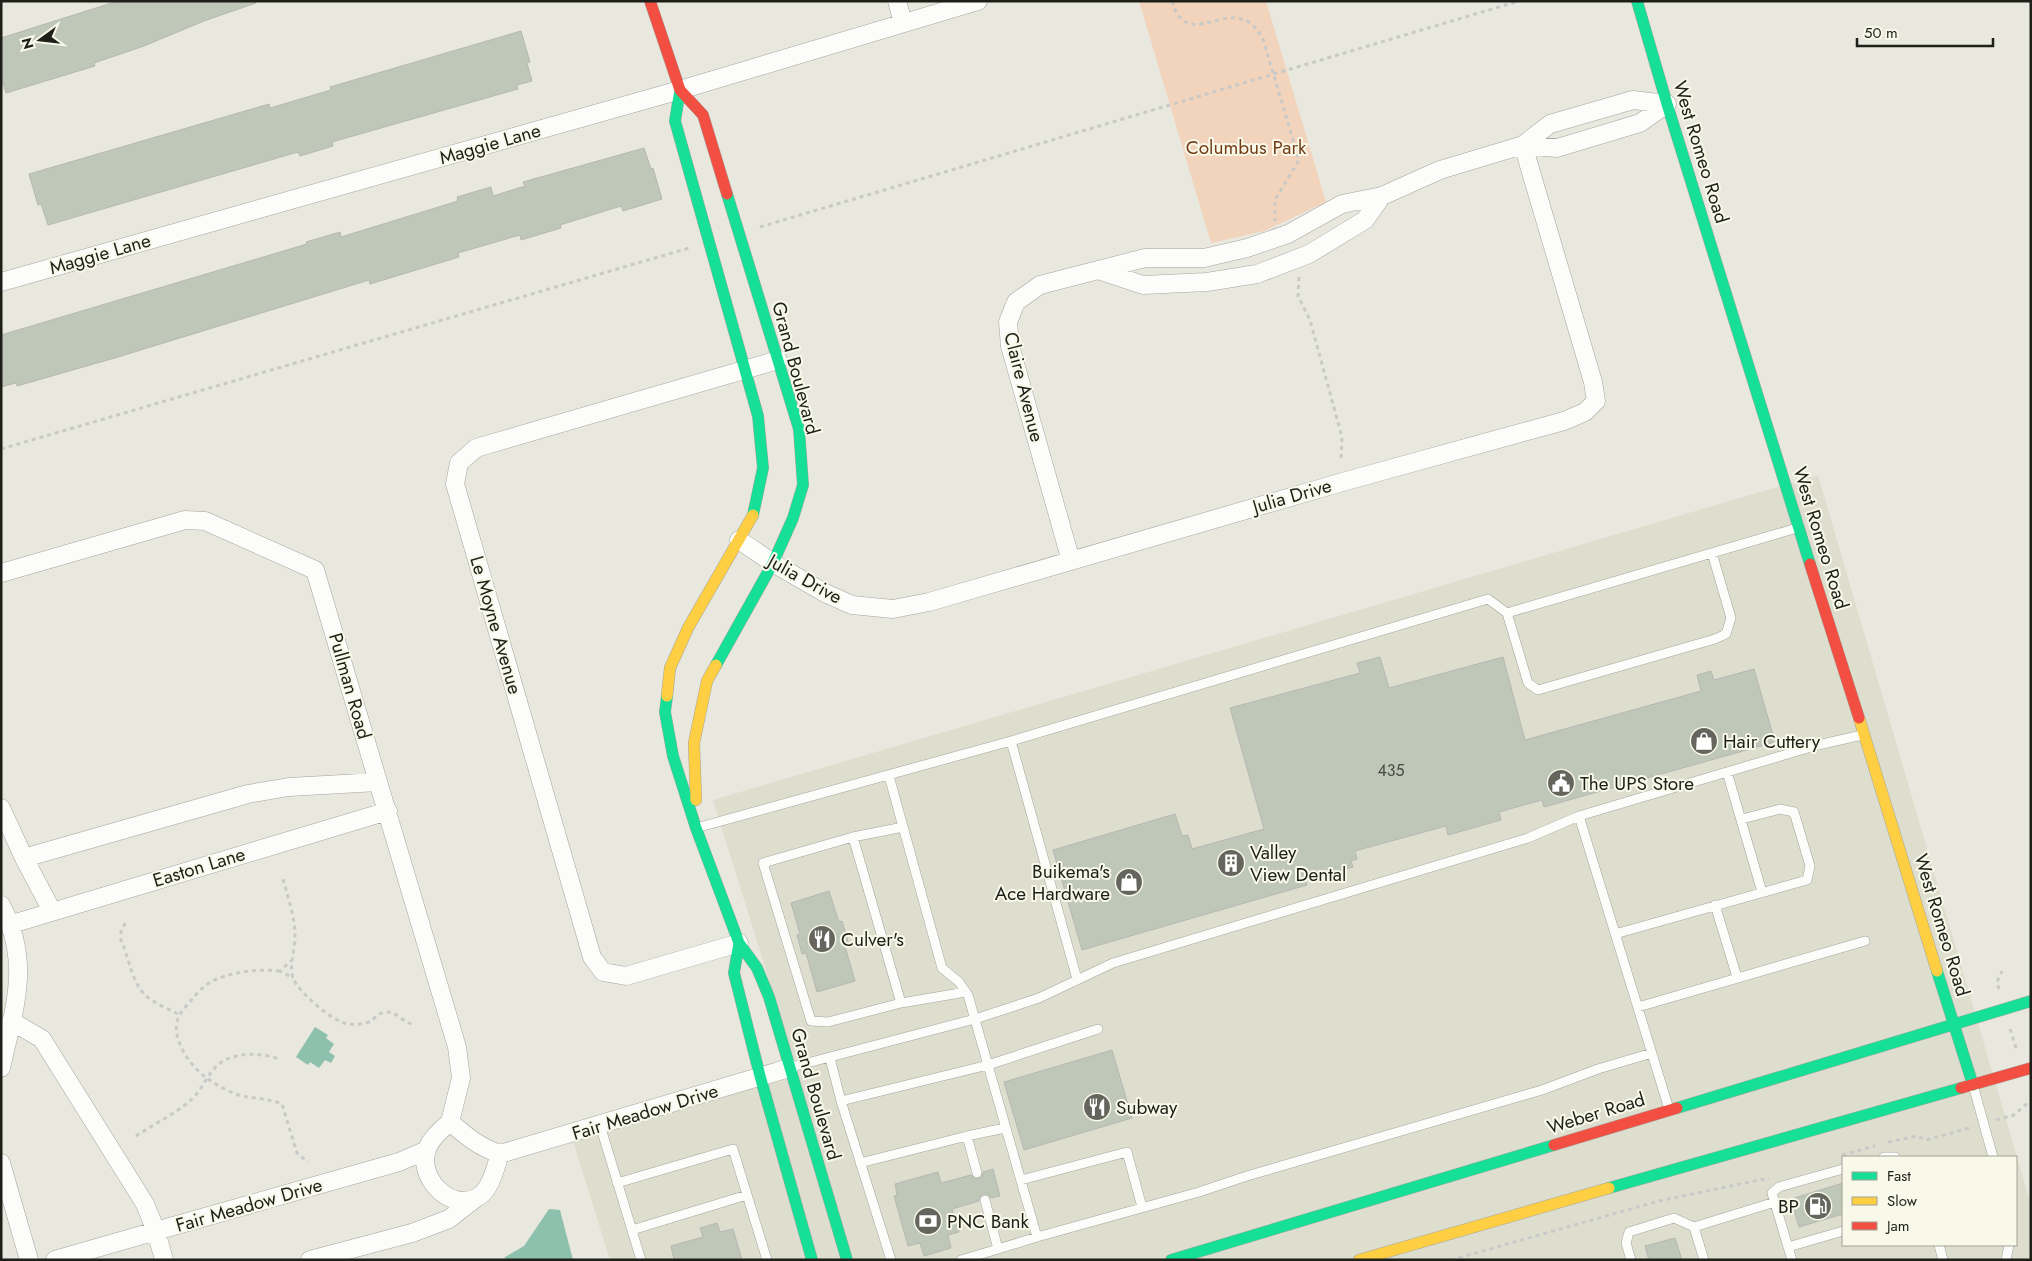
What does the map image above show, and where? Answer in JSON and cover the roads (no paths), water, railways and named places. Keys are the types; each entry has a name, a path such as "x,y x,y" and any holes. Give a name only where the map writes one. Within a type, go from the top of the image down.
{"main road":[{"name":"Grand Boulevard","path":"650,1 680,90 703,115 798,430 803,485 793,518 773,563 707,681 694,743 696,828"},
{"name":"West Romeo Road","path":"1637,1 1667,104 1973,1085"},
{"name":"Grand Boulevard","path":"680,90 675,121 758,416 763,468 753,515 688,628 670,668 665,712 673,756 696,828 739,943 757,968 781,1035 789,1068 847,1260"},
{"name":"Grand Boulevard","path":"739,943 734,973 760,1076 812,1260"},
{"name":"Weber Road","path":"1171,1260 2031,1001"},
{"path":"1359,1260 2027,1069"}],"street":[{"path":"897,1 903,23"},
{"name":"Maggie Lane","path":"1,282 680,90 978,1"},
{"name":"Claire Avenue","path":"1071,561 1010,346 1008,322 1016,302 1040,286 1145,258 1204,258 1247,248 1280,237 1342,204 1382,196 1440,170 1523,145 1550,124 1633,100 1667,104"},
{"name":"Claire Avenue","path":"1523,145 1557,148 1640,123 1667,104"},
{"name":"Julia Drive","path":"739,540 773,563 825,593 852,605 893,609 929,602 1346,481 1564,422 1585,412 1596,400 1593,382 1523,145"},
{"path":"1101,271 1143,285 1207,282 1258,274 1309,254 1365,220 1382,196"},
{"name":"Le Moyne Avenue","path":"739,943 626,976 603,972 592,956 455,484 459,463 476,448 778,360"},
{"name":"Pullman Road","path":"1,574 185,520 205,521 315,570 457,1047 462,1078 450,1122"},
{"path":"24,858 248,794 289,787 378,782"},
{"path":"1,808 24,858 52,911"},
{"name":"Easton Lane","path":"12,924 388,811"},
{"path":"1,905 12,924 17,943 19,983 1,1068"},
{"path":"11,1021 42,1039 145,1204 156,1231"},
{"name":"Fair Meadow Drive","path":"500,1154 789,1068"},
{"path":"310,1260 421,1230 449,1219 476,1198 492,1180 500,1154 482,1148 468,1139 450,1122 433,1138 427,1150 426,1168 433,1185 441,1193 452,1198 464,1200 476,1198"},
{"name":"Fair Meadow Drive","path":"55,1260 399,1162 427,1150"},
{"path":"1,1163 29,1260"},
{"name":"Fair Meadow Drive","path":"156,1231 164,1260"}],"lane":[{"path":"1508,613 1800,528"},
{"path":"696,828 890,776 1488,599 1508,613 1528,683 1538,690 1715,640 1726,634 1731,618 1712,554"},
{"path":"789,1068 975,1019 1039,998 1113,963 1528,838 1579,816 1818,745 1865,735"},
{"path":"1011,741 1077,979"},
{"path":"1727,772 1762,892"},
{"path":"890,776 942,968 959,982 966,992 1038,1237"},
{"path":"1615,934 1807,880 1810,866 1794,812 1780,809 1742,819"},
{"path":"1579,816 1670,1109"},
{"path":"903,827 853,837 763,864 811,1021 828,1022 901,1003 966,992"},
{"path":"853,837 901,1003"},
{"path":"1715,905 1737,976"},
{"path":"1638,1007 1737,976 1865,941"},
{"path":"841,1102 988,1065 1098,1028"},
{"path":"961,1260 1199,1192 1256,1173 1542,1090 1598,1069 1652,1054"},
{"path":"830,1058 841,1102 891,1260"},
{"path":"1973,1085 1993,1156"},
{"path":"600,1125 641,1260"},
{"path":"860,1162 1005,1128"},
{"path":"967,1136 977,1173"},
{"path":"617,1183 733,1149 767,1260"},
{"path":"1021,1180 1127,1152 1142,1207"},
{"path":"1792,1260 1772,1193 1779,1187 1842,1169"},
{"path":"632,1230 747,1195"},
{"path":"984,1200 998,1249"},
{"path":"1631,1260 1626,1243 1629,1232 1674,1218 1694,1227 1775,1202"},
{"path":"1694,1227 1704,1260"},
{"path":"1788,1247 1842,1231"},
{"path":"1939,1246 1943,1260"},
{"path":"2006,1260 2008,1246"}],"place":[{"name":"Hair Cuttery","path":"1704,741"},
{"name":"The UPS Store","path":"1561,783"},
{"name":"Valley View Dental","path":"1231,863"},
{"name":"Buikema's Ace Hardware","path":"1129,882"},
{"name":"Culver's","path":"822,939"},
{"name":"Subway","path":"1097,1107"},
{"name":"BP","path":"1818,1206"},
{"name":"PNC Bank","path":"928,1221"}],"park label":[{"name":"Columbus Park","path":"1246,147"}]}
